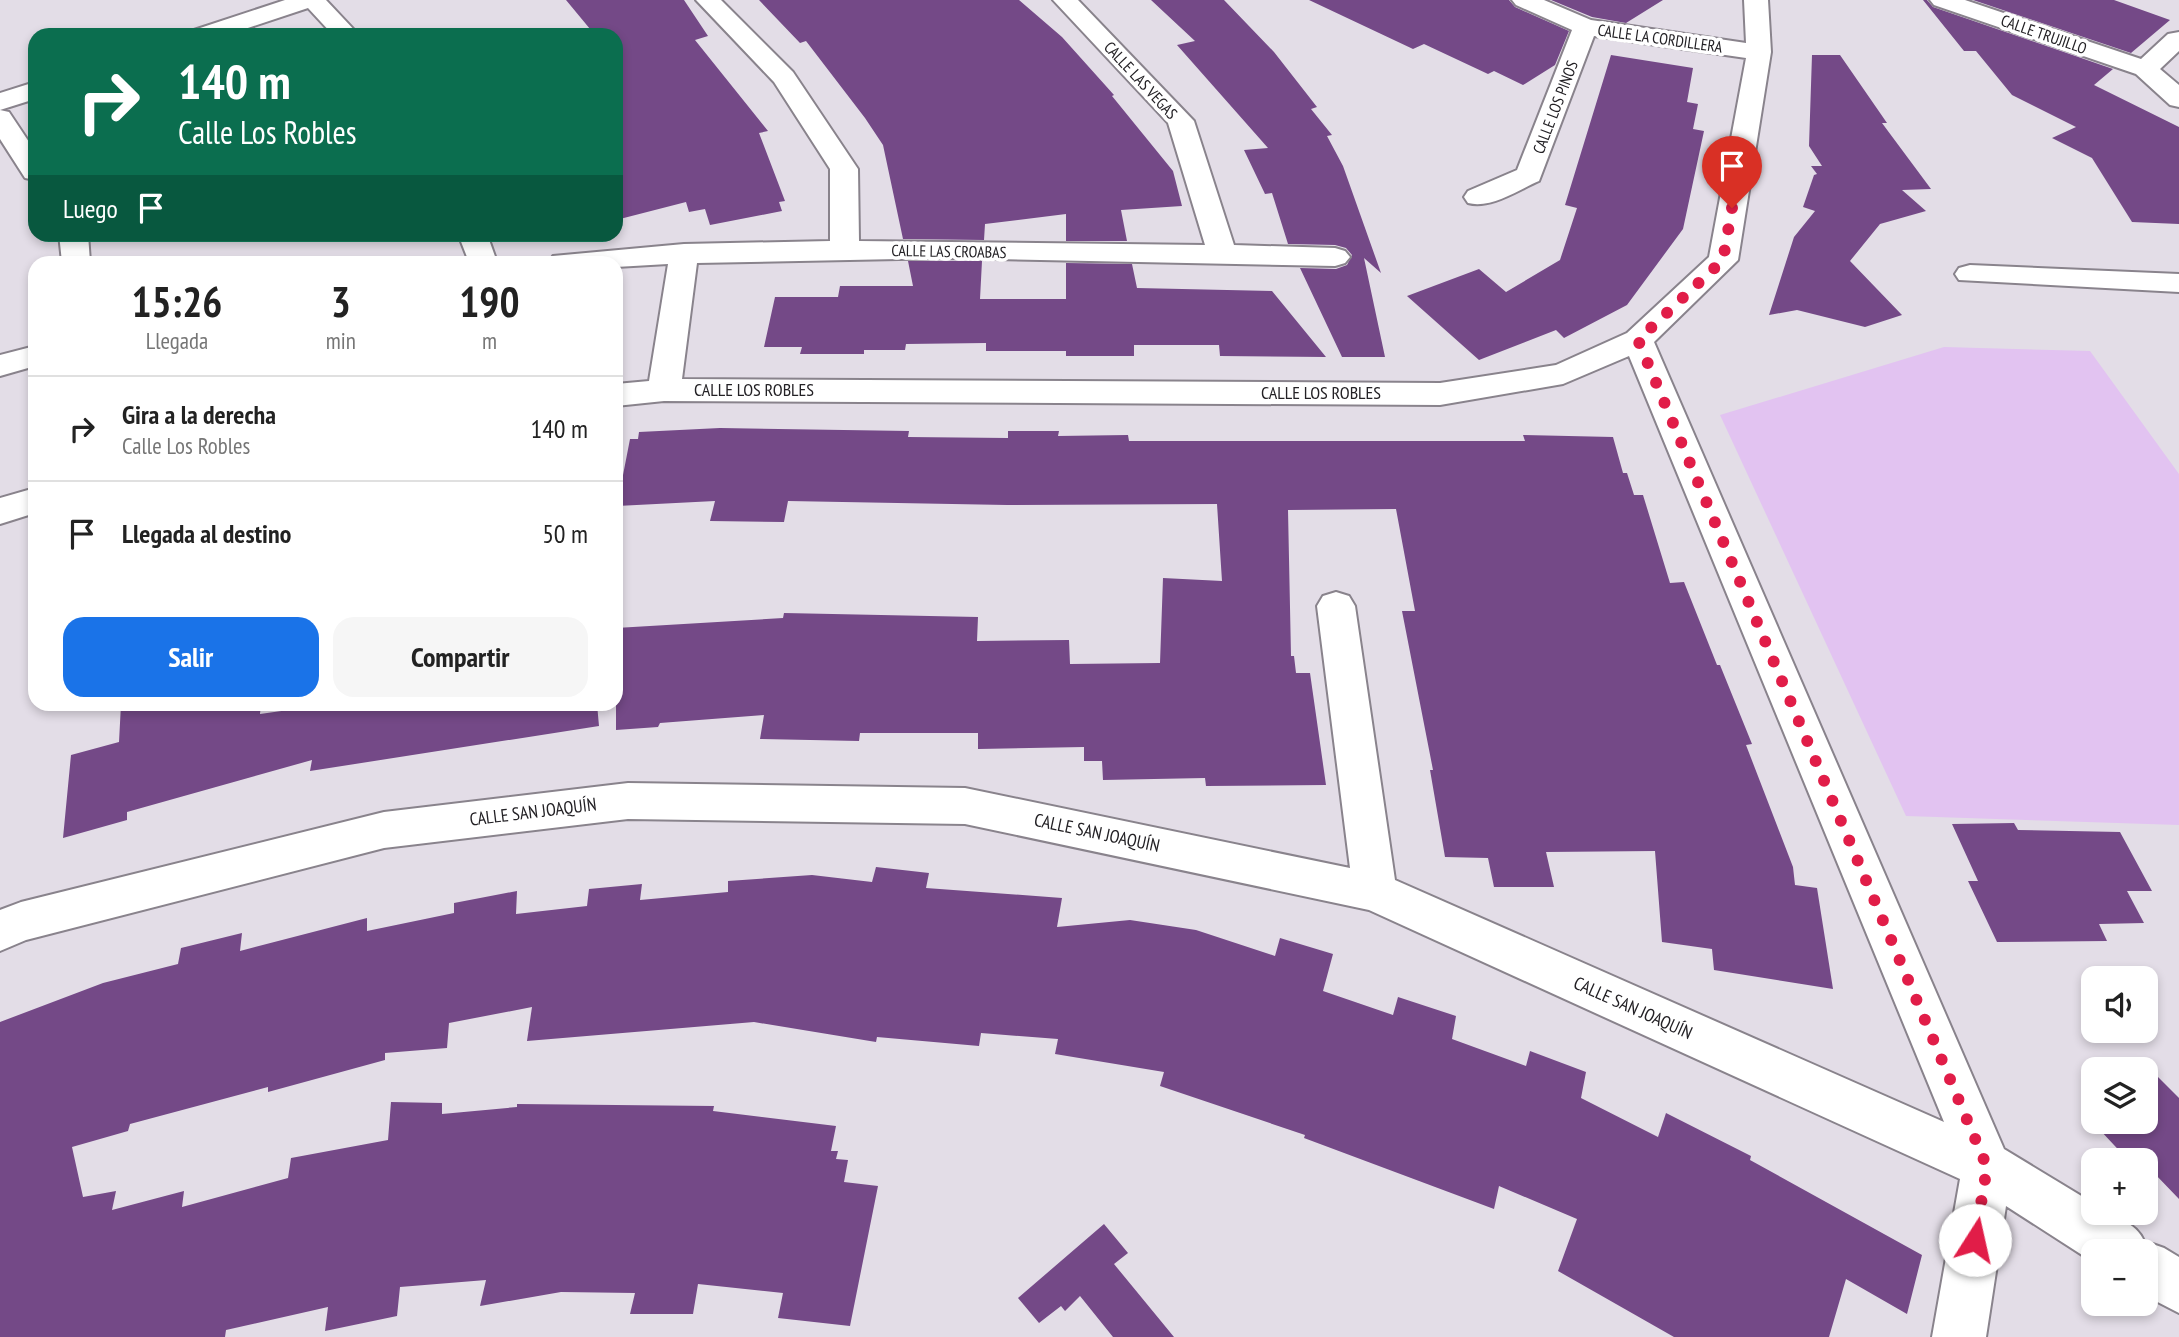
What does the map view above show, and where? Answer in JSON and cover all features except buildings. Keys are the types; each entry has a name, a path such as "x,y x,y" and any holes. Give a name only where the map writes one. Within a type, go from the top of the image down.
{"street":[{"path":"225,28 311,0 340,28"},
{"path":"708,0 784,77 844,169 845,250"},
{"name":"CALLE LAS VEGAS","path":"1065,0 1181,121 1222,254"},
{"name":"CALLE LA CORDILLERA","path":"1524,0 1585,27 1759,52"},
{"name":"CALLE LOS ROBLES","path":"623,394 664,390 1440,394 1563,374 1638,340 1723,260 1759,52 1756,0"},
{"name":"CALLE TRUJILLO","path":"1942,0 2145,69"},
{"name":"CALLE LOS PINOS","path":"1478,197 1529,175 1585,27"},
{"path":"2177,39 2145,69 2179,99"},
{"path":"0,102 28,92"},
{"path":"0,118 28,161"},
{"name":"CALLE LAS CROABAS","path":"623,258 684,253 845,250 1335,257"},
{"path":"664,390 684,253"},
{"path":"1970,274 2179,282"},
{"path":"1638,340 1987,1167 1959,1337"},
{"path":"0,366 28,358"},
{"path":"0,511 28,502"},
{"path":"1336,606 1375,892"},
{"name":"CALLE SAN JOAQUÍN","path":"0,931 20,922 384,830 628,800 965,806 1375,892 1987,1167 2104,1239"},
{"path":"2158,1274 2179,1287"}],"shaded area":[{"path":"1944,347 2090,351 2179,474 2179,825 1906,816 1720,415"}],"route":[{"path":"1732,208 1723,260 1638,340 1987,1167 1975,1240"}]}
